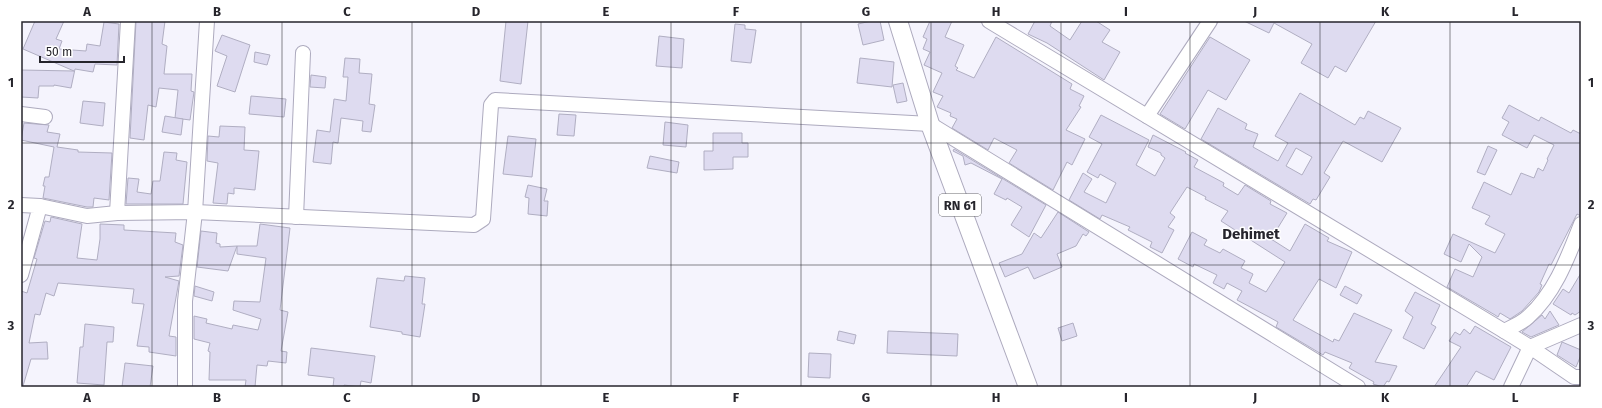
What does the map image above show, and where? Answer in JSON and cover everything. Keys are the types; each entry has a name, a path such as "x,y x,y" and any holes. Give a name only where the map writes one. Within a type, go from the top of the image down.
{"main road":[{"name":"RN 61","path":"898,21 930,124 1028,387"}],"street":[{"path":"117,214 128,21"},
{"path":"185,387 185,301 196,212 207,21"},
{"path":"989,21 1504,331 1574,376 1581,377"},
{"path":"1147,116 1210,21"},
{"path":"296,217 303,53"},
{"path":"21,204 40,206 87,216 196,212 474,225 482,219 491,105 495,100 930,124 1358,387"},
{"path":"21,114 45,116"},
{"path":"21,275 40,206"},
{"path":"1504,331 1528,318 1546,297 1563,269 1581,224"},
{"path":"1511,387 1530,347 1578,329"}],"building":[{"path":"35,21 64,21 56,39 62,41 59,49 86,51 87,44 100,46 104,22 119,24 117,65 95,64 93,72 75,69 71,88 54,85 39,86 38,98 21,97 21,70 74,71 23,49"},
{"path":"136,21 165,21 162,44 167,46 164,74 192,74 191,91 194,92 190,120 175,118 178,90 159,88 156,107 148,105 144,140 130,138"},
{"path":"506,21 528,21 521,84 500,81"},
{"path":"871,21 880,21 884,40 863,45 858,24"},
{"path":"930,21 952,21 945,37 964,45 955,66 958,68 956,70 974,78 996,37 1072,84 1070,89 1084,96 1079,106 1081,107 1066,130 1085,139 1072,165 1067,162 1053,190 1009,163 1017,150 994,138 988,150 952,128 957,119 950,116 951,113 937,107 943,96 933,92 942,73 924,65 930,52 923,49 927,39 923,37"},
{"path":"1035,21 1052,21 1050,26 1070,40 1082,21 1096,21 1110,30 1102,42 1120,52 1104,80 1047,43 1028,34"},
{"path":"1244,21 1376,21 1346,72 1335,66 1328,78 1301,63 1312,44 1274,23 1269,33"},
{"path":"735,24 745,25 745,29 756,30 751,63 731,61"},
{"path":"222,35 250,45 235,92 217,86 227,56 215,51"},
{"path":"659,36 684,39 682,68 656,66"},
{"path":"1210,37 1250,60 1226,100 1208,90 1185,129 1160,114"},
{"path":"255,52 270,55 267,65 254,62"},
{"path":"345,58 360,59 359,73 372,74 369,104 375,105 371,132 362,131 363,121 341,118 338,143 333,142 331,164 313,162 317,130 330,132 334,99 346,101 348,77 343,77"},
{"path":"860,58 894,62 892,87 857,83"},
{"path":"311,75 326,77 325,88 310,87"},
{"path":"903,83 907,101 897,103 893,85"},
{"path":"1300,93 1355,125 1360,117 1364,119 1368,111 1401,128 1382,162 1343,141 1324,173 1330,177 1316,200 1313,199 1310,204 1201,139 1218,108 1247,124 1245,129 1258,134 1253,147 1278,161 1288,143 1275,136","holes":["1296,148 1312,157 1302,175 1286,166"]},
{"path":"251,96 286,99 284,117 249,114"},
{"path":"83,101 105,103 103,126 80,123"},
{"path":"1509,105 1539,121 1541,117 1571,133 1573,130 1581,134 1581,216 1577,214 1551,265 1549,264 1540,284 1542,285 1539,292 1522,311 1510,319 1500,313 1498,317 1447,287 1455,269 1473,277 1482,257 1469,244 1461,262 1444,254 1453,234 1495,253 1505,234 1485,224 1490,216 1472,208 1484,182 1511,195 1521,173 1534,178 1538,168 1543,171 1548,160 1547,159 1554,145 1534,135 1527,148 1502,135 1509,122 1502,118"},
{"path":"559,114 576,115 574,136 557,135"},
{"path":"1101,115 1149,140 1136,165 1155,176 1165,158 1161,155 1161,153 1148,147 1153,135 1198,160 1194,167 1224,183 1223,186 1238,195 1245,185 1271,201 1270,204 1287,213 1271,239 1290,251 1305,224 1329,238 1327,241 1352,252 1336,288 1319,279 1293,320 1333,342 1334,339 1339,341 1354,313 1392,330 1375,362 1397,366 1389,382 1387,381 1383,387 1373,384 1374,382 1349,368 1352,363 1325,352 1323,355 1276,327 1278,322 1237,300 1242,291 1227,283 1224,289 1213,283 1217,275 1194,264 1193,267 1178,259 1192,232 1207,240 1204,245 1220,253 1223,249 1245,261 1241,268 1253,274 1249,283 1266,292 1285,262 1221,221 1228,211 1205,199 1206,197 1187,187 1170,213 1175,217 1168,227 1174,230 1162,253 1150,247 1152,242 1128,230 1130,227 1102,215 1100,219 1069,200 1083,173 1092,179 1084,192 1106,203 1116,183 1100,174 1098,178 1087,172 1102,144 1089,137"},
{"path":"165,116 183,119 181,135 162,132"},
{"path":"665,122 688,125 686,147 663,145"},
{"path":"24,123 49,125 47,132 60,134 57,147 78,150 78,152 112,153 109,200 94,198 93,207 87,207 43,198 45,186 43,186 45,177 49,177 54,147 21,140"},
{"path":"220,126 245,127 244,150 259,151 255,190 234,188 234,194 228,193 227,204 213,203 218,163 207,161 208,136 219,137"},
{"path":"713,133 742,133 742,143 748,143 748,157 733,157 733,169 704,170 704,151 713,151"},
{"path":"508,136 536,139 532,177 503,174"},
{"path":"1488,146 1497,150 1485,175 1477,172"},
{"path":"954,149 1046,205 1029,237 1011,225 1022,207 1007,198 1006,200 994,194 1002,179 971,163 965,165 963,156 953,151"},
{"path":"164,152 177,153 176,160 187,162 183,204 126,204 128,178 139,179 137,192 151,194 153,181 160,181"},
{"path":"650,156 679,162 677,173 647,168"},
{"path":"528,185 547,189 544,201 548,201 547,216 528,214 529,198 525,197"},
{"path":"1058,212 1089,232 1086,236 1083,234 1076,246 1057,254 1062,267 1034,279 1028,267 1005,277 999,263 1022,254 1034,233 1041,238"},
{"path":"51,217 82,224 77,258 97,260 100,239 100,224 124,225 124,230 176,233 175,242 183,245 179,276 165,277 179,281 169,336 176,337 176,356 149,352 149,347 137,346 144,304 132,303 134,289 58,283 54,296 46,293 40,315 35,314 29,343 47,342 48,359 31,359 23,386 21,386 21,291 27,293 37,259 34,258 45,221 50,222"},
{"path":"260,224 290,228 280,310 288,312 281,351 287,352 286,363 268,361 267,366 257,365 255,387 245,387 246,380 209,380 210,352 208,351 210,343 194,339 194,316 207,319 206,323 232,329 233,325 258,330 261,319 233,310 234,301 260,302 266,258 237,254 237,246 257,246"},
{"path":"201,231 217,233 216,243 220,244 220,247 237,246 228,271 197,267"},
{"path":"1581,273 1581,311 1575,315 1572,313 1571,315 1553,304 1563,289 1569,293"},
{"path":"405,276 425,278 422,304 425,304 420,337 402,334 402,332 370,327 377,278 404,281"},
{"path":"195,286 214,292 212,301 194,296"},
{"path":"1345,286 1362,295 1357,304 1340,295"},
{"path":"1415,292 1440,305 1431,324 1436,327 1424,349 1403,338 1413,317 1405,311"},
{"path":"1550,311 1559,325 1531,337 1522,332 1542,315 1545,319"},
{"path":"1073,323 1077,336 1062,341 1058,328"},
{"path":"85,324 114,327 113,342 107,342 104,385 77,383 80,347 83,347"},
{"path":"1475,326 1511,347 1494,380 1476,371 1466,387 1434,387 1461,347 1449,341 1455,332 1460,335 1464,329 1470,334"},
{"path":"839,331 856,335 854,344 837,340"},
{"path":"888,331 958,334 957,356 887,353"},
{"path":"1562,342 1581,350 1581,355 1576,367 1557,355"},
{"path":"311,348 375,356 371,383 361,381 360,387 344,385 344,387 333,387 334,378 308,375"},
{"path":"809,353 831,354 830,378 808,377"},
{"path":"125,363 153,366 150,387 122,387"}],"district":[{"name":"Dehimet","path":"1251,234"}]}
